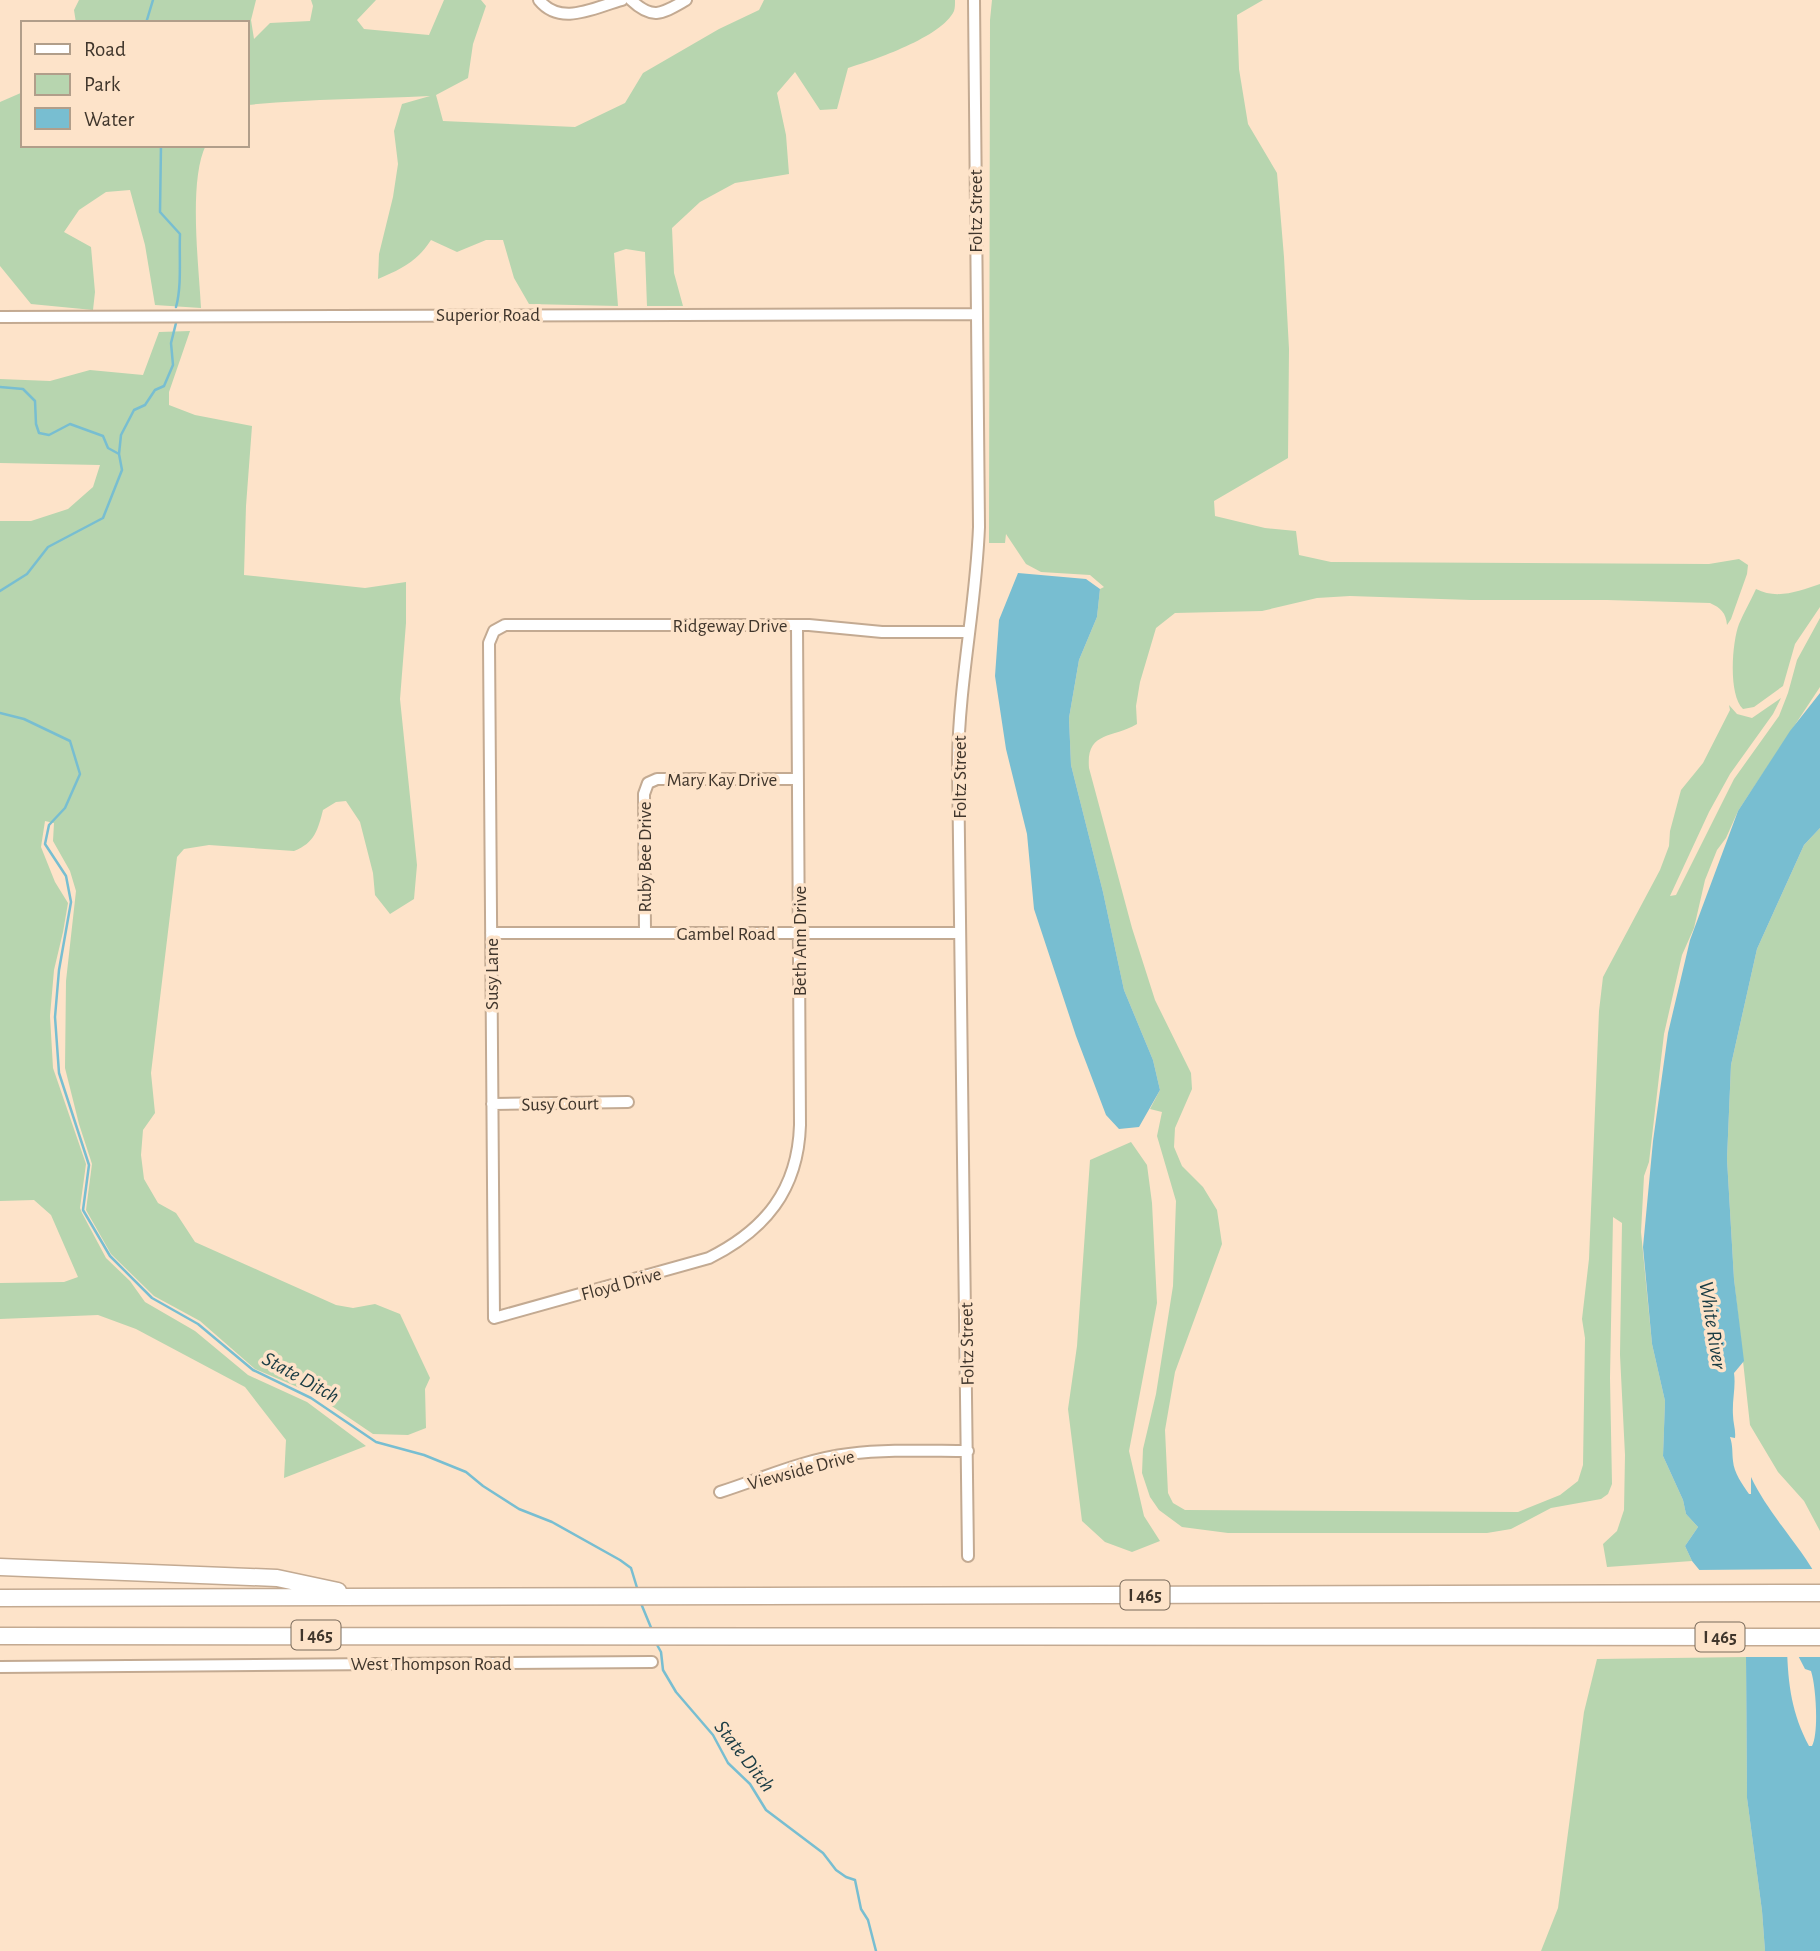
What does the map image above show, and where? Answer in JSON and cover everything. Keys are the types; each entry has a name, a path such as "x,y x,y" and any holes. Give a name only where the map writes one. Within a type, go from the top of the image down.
{"highway":[{"path":"0,1567 278,1578 371,1598"},
{"name":"I 465","path":"0,1598 1820,1593"},
{"name":"I 465","path":"0,1636 1820,1637"}],"street":[{"path":"542,3 550,10 567,15 622,0"},
{"path":"631,0 642,10 659,14 687,0"},
{"name":"Foltz Street","path":"968,1556 958,735 979,527 974,0"},
{"name":"Superior Road","path":"0,317 976,314"},
{"name":"Ridgeway Drive","path":"494,631 506,625 797,625 882,632 968,632"},
{"name":"Beth Ann Drive","path":"744,1238 760,1224 781,1196 791,1176 800,1125 797,625"},
{"name":"Susy Lane","path":"494,631 489,643 494,1318"},
{"name":"Mary Kay Drive","path":"648,783 657,779 798,779"},
{"name":"Ruby Bee Drive","path":"645,932 644,794 648,783"},
{"name":"Gambel Road","path":"491,933 960,933"},
{"name":"Susy Court","path":"492,1104 628,1102"},
{"name":"Floyd Drive","path":"494,1318 696,1262 721,1253 744,1238"},
{"name":"Viewside Drive","path":"720,1492 847,1454 881,1451 968,1451"},
{"name":"West Thompson Road","path":"0,1667 652,1662"}],"green space":[{"path":"79,0 256,0 251,20 254,39 270,23 310,21 313,6 311,0 376,0 357,20 364,29 429,35 444,0 481,0 486,6 473,44 468,78 436,95 443,121 575,127 625,103 643,73 719,29 759,10 764,0 955,0 954,11 936,30 906,46 848,68 837,109 820,110 795,72 777,93 786,135 789,174 735,183 700,202 672,228 674,273 683,306 647,306 645,252 626,249 614,253 618,306 529,304 514,278 503,240 486,240 457,252 431,240 408,264 378,279 379,254 398,164 394,131 402,104 430,96 248,105 248,21 76,21 74,10"},
{"path":"992,0 1263,0 1237,15 1239,69 1248,124 1277,173 1289,349 1288,458 1214,501 1215,516 1265,528 1296,531 1299,555 1331,562 1709,564 1739,559 1748,565 1727,625 1722,611 1710,603 1350,596 1317,598 1262,611 1175,613 1156,628 1140,682 1136,706 1137,724 1096,742 1089,756 1089,768 1132,928 1155,1000 1191,1073 1192,1089 1175,1128 1174,1147 1182,1166 1203,1187 1217,1210 1222,1244 1175,1372 1165,1430 1168,1493 1173,1503 1185,1510 1518,1512 1560,1495 1578,1481 1583,1465 1585,1338 1582,1319 1589,1259 1599,1011 1603,977 1660,870 1669,846 1670,831 1681,790 1703,763 1730,710 1729,705 1737,714 1752,718 1781,698 1773,714 1730,774 1670,896 1676,895 1734,779 1779,716 1797,660 1820,618 1820,687 1738,811 1726,838 1717,850 1705,880 1694,928 1682,955 1664,1034 1649,1162 1644,1176 1641,1232 1652,1344 1665,1401 1663,1456 1683,1500 1686,1514 1698,1527 1685,1546 1692,1561 1607,1567 1603,1544 1617,1531 1624,1510 1625,1455 1620,1355 1622,1223 1613,1217 1610,1378 1612,1484 1608,1494 1601,1499 1551,1508 1511,1529 1487,1533 1228,1533 1182,1527 1159,1510 1150,1497 1142,1473 1143,1449 1156,1394 1173,1286 1176,1201 1157,1136 1162,1112 1150,1109 1160,1090 1153,1060 1124,990 1071,765 1069,718 1079,660 1097,617 1100,589 1104,587 1090,575 1041,572 1026,564 1006,534 1005,543 989,543"},
{"path":"21,93 21,147 205,147 197,180 196,202 201,308 155,305 145,245 130,190 106,192 79,210 64,232 91,247 95,292 93,310 31,304 0,266 0,102"},
{"path":"190,331 169,392 169,405 195,415 252,426 244,575 365,588 406,582 400,699 417,865 414,899 390,914 375,895 373,873 360,822 346,801 336,802 323,810 311,840 294,851 209,845 184,849 177,857 151,1073 155,1113 143,1130 141,1155 144,1179 158,1203 176,1213 195,1242 336,1305 353,1308 375,1304 400,1314 430,1378 425,1389 426,1428 408,1435 373,1434 314,1394 255,1369 200,1321 154,1296 111,1254 86,1210 92,1164 65,1068 66,981 76,891 70,871 53,841 54,823 45,821 41,847 55,882 68,903 54,970 50,1016 53,1068 86,1164 80,1208 106,1258 130,1281 145,1302 195,1331 248,1375 307,1402 366,1446 284,1478 286,1440 245,1387 136,1329 98,1315 0,1319 0,1283 64,1282 78,1277 51,1215 34,1200 0,1201 0,521 31,521 68,509 93,487 100,465 0,463 0,379 50,381 90,370 143,375 159,332"},
{"path":"1820,584 1820,607 1795,644 1783,686 1754,707 1743,709 1735,692 1733,655 1739,624 1756,589 1780,594"},
{"path":"1820,828 1820,1531 1804,1501 1778,1472 1750,1425 1734,1279 1727,1159 1731,1065 1757,949 1804,845"},
{"path":"1131,1142 1147,1165 1152,1203 1157,1303 1129,1451 1144,1516 1160,1541 1132,1552 1105,1542 1082,1521 1068,1409 1077,1346 1090,1160"},
{"path":"1746,1657 1747,1798 1765,1951 1541,1951 1558,1908 1584,1712 1597,1659"}],"water":[{"path":"1018,573 1086,579 1100,589 1097,617 1079,660 1069,718 1071,765 1124,990 1153,1060 1160,1090 1139,1127 1119,1129 1106,1115 1076,1036 1034,909 1027,834 1006,749 995,676 999,620"},
{"name":"White River","path":"1820,693 1820,828 1804,845 1757,949 1731,1065 1727,1159 1734,1279 1744,1361 1734,1373 1735,1438 1730,1437 1734,1465 1741,1482 1751,1494 1751,1477 1820,1582 1820,1951 1765,1951 1747,1798 1746,1657 1736,1607 1715,1578 1701,1572 1685,1546 1698,1527 1686,1514 1683,1500 1663,1456 1665,1401 1652,1344 1643,1247 1653,1141 1668,1033 1690,940 1738,811 1790,731","holes":["1791,1642 1805,1669 1811,1671 1815,1698 1816,1731 1812,1746 1809,1746 1803,1734 1792,1699 1787,1648"]}],"pier":[{"path":"1817,1569 1820,1575 1820,1657 1796,1657 1790,1647 1790,1657 1742,1657 1732,1608 1713,1580 1699,1575 1695,1570"}],"waterway":[{"name":"State Ditch","path":"147,21 153,0"},
{"name":"State Ditch","path":"161,147 160,212 180,234 180,281 176,307"},
{"name":"State Ditch","path":"0,591 27,574 48,547 103,518 122,470 119,454 121,435 134,410 145,405 155,390 164,386 173,365 171,343 176,323"},
{"path":"0,387 23,389 35,401 39,433 49,435 70,424 103,436 108,448 119,454"},
{"name":"State Ditch","path":"0,713 24,719 70,741 80,774 65,808 49,825 45,844 66,876 71,902 59,970 55,1017 59,1073 89,1165 83,1210 110,1256 152,1298 198,1324 253,1370 311,1398 376,1442 424,1455 466,1472 519,1509 552,1522 620,1560 631,1568 638,1591"},
{"name":"State Ditch","path":"640,1601 652,1630"},
{"name":"State Ditch","path":"656,1643 661,1652 663,1670 676,1692 713,1735 728,1763 750,1784 766,1810 823,1853 836,1870 855,1880 861,1909 868,1920 876,1951"}]}
